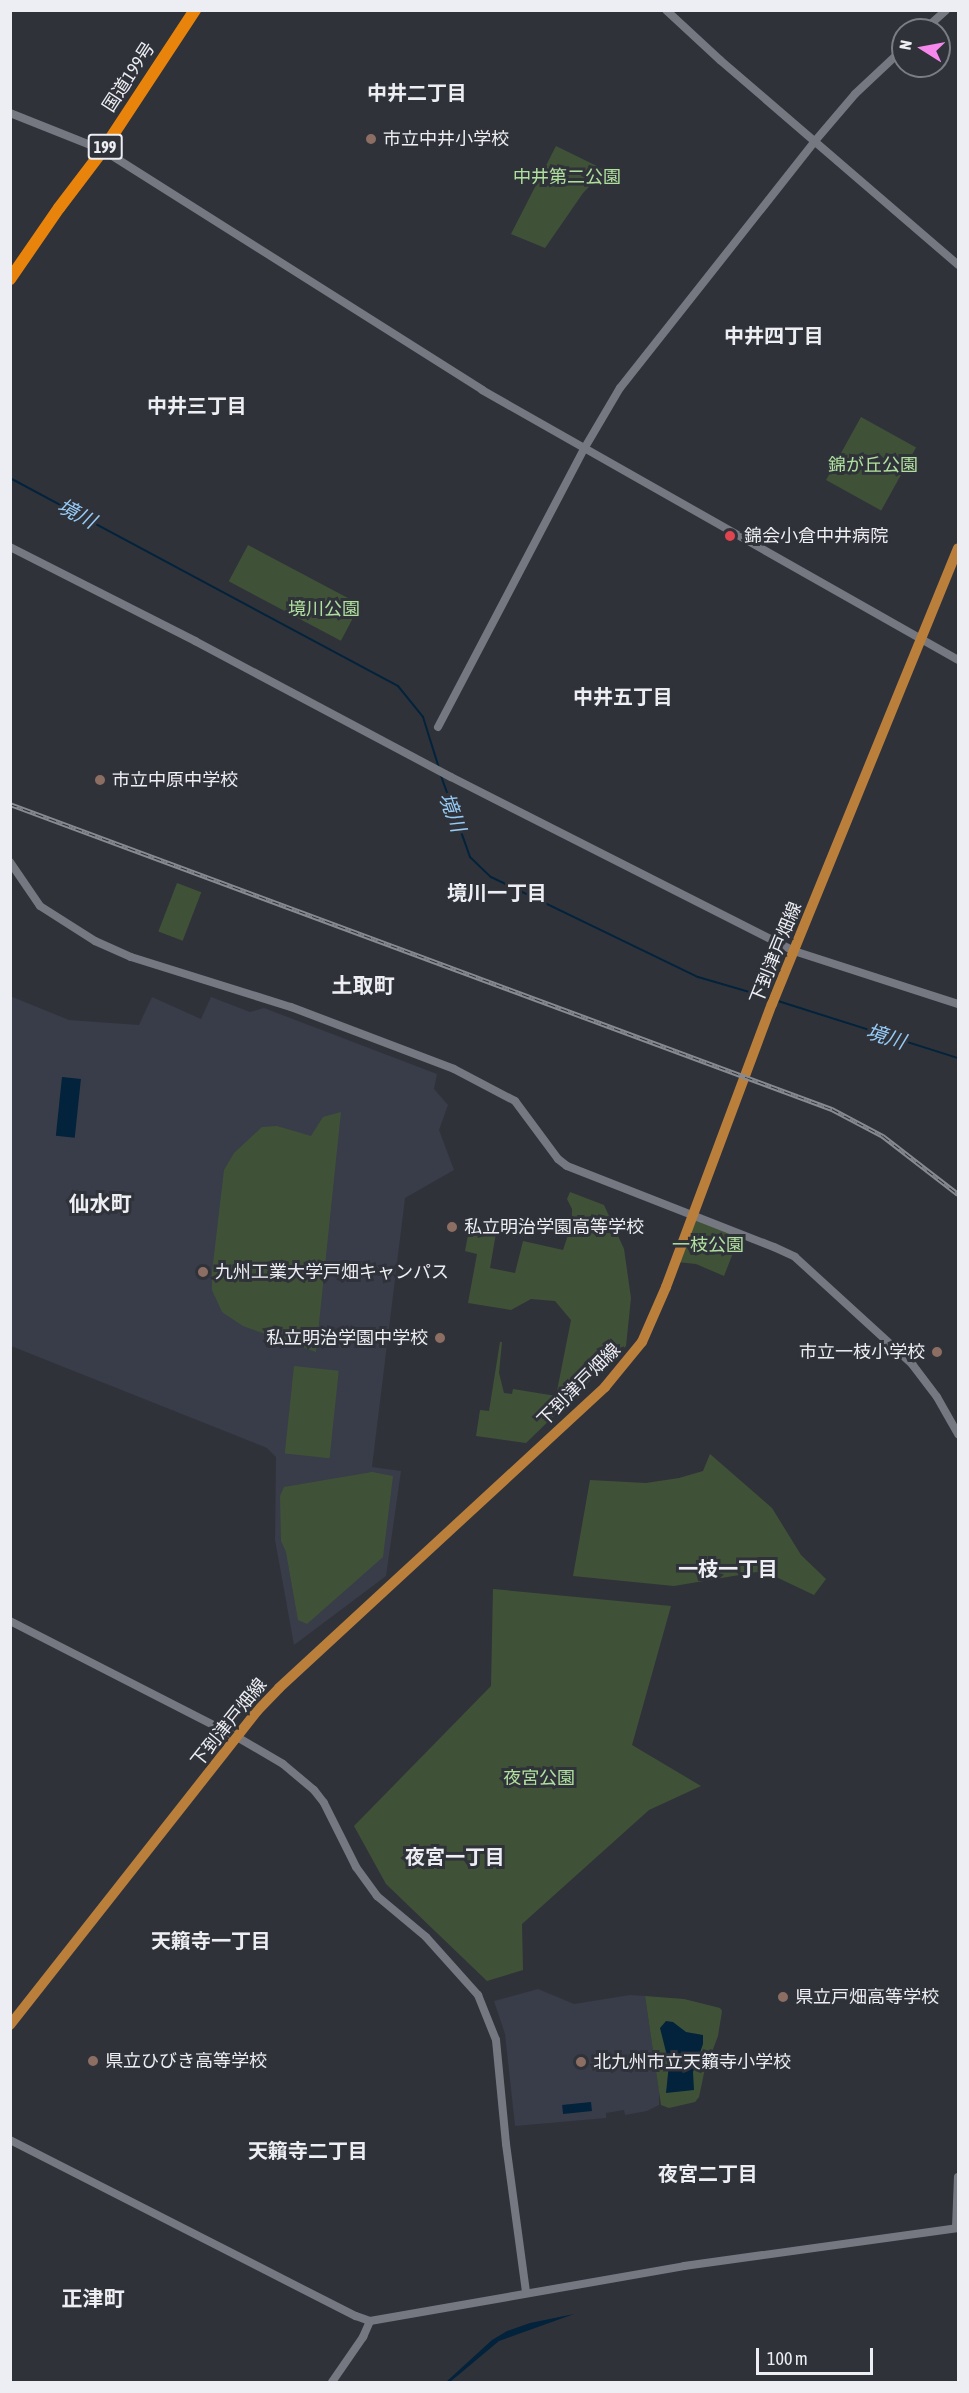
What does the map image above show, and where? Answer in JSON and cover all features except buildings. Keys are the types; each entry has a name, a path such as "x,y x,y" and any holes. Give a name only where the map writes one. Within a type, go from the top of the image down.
{"highway":[{"name":"国道199号","path":"10,279 58,208 103,150 195,10"}],"main road":[{"name":"下到津戸畑線","path":"10,2025 237,1737 279,1688 605,1387 626,1364 654,1316 794,951 958,549"}],"street":[{"path":"666,10 958,265"},
{"path":"438,727 584,449 620,387 815,141 855,94 891,60"},
{"path":"10,113 103,150 482,390 958,660"},
{"path":"10,548 195,642 447,775 794,951 958,1004"},
{"path":"10,862 40,906 95,941 131,957 301,1011 454,1069 514,1101 558,1160 567,1166 774,1247 809,1269 912,1364 937,1397 958,1434"},
{"path":"10,1622 237,1737 283,1764 314,1790 333,1818 357,1867 376,1896 426,1937 481,2000 498,2049 506,2144 526,2291"},
{"path":"10,2140 356,2316 370,2321 526,2291 684,2266 957,2228 958,2177"},
{"path":"332,2382 363,2337 370,2321"}],"shaded area":[{"name":"九州工業大学戸畑キャンパス","path":"10,996 69,1020 139,1025 152,997 201,1019 211,997 250,1012 264,1008 437,1074 434,1089 448,1105 439,1130 454,1170 405,1198 372,1467 401,1471 386,1576 294,1645 275,1540 276,1457 267,1448 11,1346"},
{"name":"北九州市立天籟寺小学校","path":"538,1989 574,2004 630,1995 645,1996 659,2090 659,2105 647,2111 625,2115 624,2110 606,2113 606,2118 515,2126 505,2034 494,2001"}],"green space":[{"name":"中井第二公園","path":"556,146 605,170 583,193 545,248 511,234"},
{"name":"錦が丘公園","path":"861,417 916,448 881,511 826,480"},
{"name":"境川公園","path":"248,545 360,605 341,641 229,581"},
{"path":"177,883 201,892 183,941 158,932"},
{"path":"341,1112 316,1352 243,1326 222,1312 212,1290 212,1272 224,1170 234,1153 262,1127 277,1126 311,1136 323,1117"},
{"path":"570,1192 604,1205 624,1249 631,1298 626,1346 526,1443 476,1436 480,1410 489,1411 500,1342 502,1342 499,1373 504,1393 512,1394 513,1389 556,1396 571,1320 555,1301 531,1299 511,1310 468,1303 477,1254 465,1251 469,1230 496,1233 490,1268 515,1273 523,1241 563,1250 572,1223 572,1209 567,1199"},
{"name":"一枝公園","path":"694,1217 740,1235 724,1276 696,1264 677,1262"},
{"path":"294,1366 339,1371 330,1458 285,1454"},
{"path":"710,1454 772,1508 801,1555 826,1579 814,1595 774,1576 757,1572 674,1586 573,1576 590,1480 646,1483 679,1478 703,1471"},
{"path":"372,1472 393,1476 383,1557 307,1624 298,1620 286,1552 281,1541 280,1496 284,1487"},
{"name":"夜宮公園","path":"493,1589 671,1606 632,1745 701,1786 649,1810 522,1924 523,1970 487,1981 386,1884 354,1826 491,1686"},
{"path":"645,1996 684,1999 720,2008 722,2011 718,2036 704,2073 699,2097 695,2102 669,2108 661,2105"}],"water":[{"path":"62,1077 81,1079 75,1138 56,1136"},
{"path":"666,2021 673,2022 686,2032 703,2035 703,2044 693,2072 694,2090 666,2093 669,2064 660,2028"},
{"path":"591,2102 592,2111 563,2114 562,2105"},
{"path":"574,2314 499,2341 450,2382 446,2382 492,2340 507,2331 530,2323"}],"waterway":[{"name":"境川","path":"10,478 398,686 423,717 439,768"},
{"name":"境川","path":"440,773 470,857 491,877 698,977 770,998"},
{"name":"境川","path":"778,1001 958,1058"}],"railway":[{"path":"10,804 832,1109 883,1136 958,1194"}],"place":[{"name":"市立中井小学校","path":"371,139"},
{"name":"錦会小倉中井病院","path":"730,536"},
{"name":"市立中原中学校","path":"100,780"},
{"name":"私立明治学園高等学校","path":"452,1227"},
{"name":"九州工業大学戸畑キャンパス","path":"203,1272"},
{"name":"私立明治学園中学校","path":"440,1338"},
{"name":"市立一枝小学校","path":"937,1352"},
{"name":"県立戸畑高等学校","path":"783,1997"},
{"name":"県立ひびき高等学校","path":"93,2061"},
{"name":"北九州市立天籟寺小学校","path":"581,2062"}],"district":[{"name":"中井二丁目","path":"417,92"},
{"name":"中井四丁目","path":"774,335"},
{"name":"中井三丁目","path":"197,405"},
{"name":"中井五丁目","path":"623,696"},
{"name":"境川一丁目","path":"497,892"},
{"name":"土取町","path":"363,985"},
{"name":"仙水町","path":"100,1203"},
{"name":"一枝一丁目","path":"728,1568"},
{"name":"夜宮一丁目","path":"455,1856"},
{"name":"天籟寺一丁目","path":"211,1940"},
{"name":"天籟寺二丁目","path":"308,2150"},
{"name":"夜宮二丁目","path":"708,2173"},
{"name":"正津町","path":"93,2298"}]}
